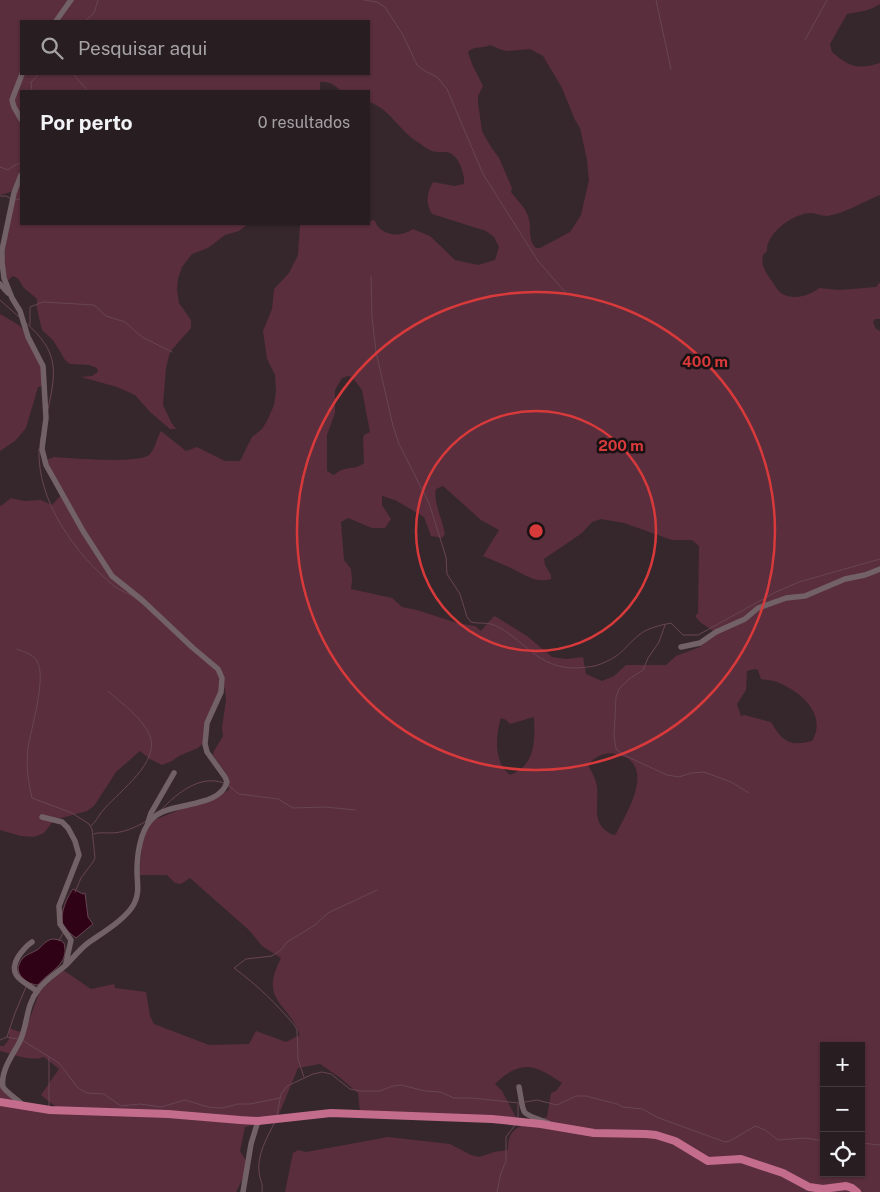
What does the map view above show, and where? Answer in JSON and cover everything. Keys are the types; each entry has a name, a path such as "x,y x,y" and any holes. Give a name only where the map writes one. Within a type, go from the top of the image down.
{"main road":[{"path":"0,1102 50,1110 168,1114 258,1121 330,1112 492,1119 555,1126 594,1134 656,1135 680,1144 708,1161 741,1159 762,1165 814,1188 823,1189 846,1186 857,1192"}],"street":[{"path":"57,20 71,0"},
{"path":"20,116 12,100 22,75"},
{"path":"12,298 3,271 2,250 14,193 20,178"},
{"path":"0,284 20,311 29,341 43,366 46,418 42,449 48,470 85,535 112,576 142,600 192,648 218,669 221,674 221,692 207,722 205,744 207,752 225,776 226,785 210,799 160,813 151,820 146,829"},
{"path":"681,647 700,643 716,632 745,620 758,608 786,598 805,596 844,579 865,575 880,569"},
{"path":"24,1106 4,1088 0,1078 5,1064 21,1037 28,1011 37,991 65,966 78,950 123,917 134,904 138,893 138,854 150,815 174,773"},
{"path":"42,817 62,822 68,828 75,841 79,855 59,906 60,924 71,939 65,966"},
{"path":"32,942 22,950 14,964 14,969 20,978 37,991"},
{"path":"519,1087 525,1114 555,1126"},
{"path":"243,1192 251,1144 258,1121"}],"shaded area":[{"path":"0,0 880,0 880,4 872,8 847,14 830,44 832,52 854,66 859,67 880,63 880,195 832,215 824,216 811,213 789,220 771,237 762,261 763,266 778,290 790,297 801,297 819,288 839,290 876,287 880,282 880,319 875,319 873,322 876,329 880,331 880,1192 285,1192 293,1153 298,1150 306,1152 388,1137 450,1144 479,1157 508,1150 511,1135 515,1130 547,1117 551,1093 556,1091 562,1083 535,1068 528,1067 512,1071 504,1076 495,1084 502,1091 517,1119 360,1113 358,1093 320,1064 298,1068 277,1119 245,1127 240,1151 249,1166 236,1192 0,1192 0,1085 23,1106 56,1107 41,1095 59,1069 44,1057 33,1059 22,1057 0,1051 0,1046 4,1046 9,1039 9,1028 20,1032 25,1031 40,991 63,970 91,989 114,984 115,988 146,992 150,1016 154,1024 209,1045 249,1044 256,1031 286,1042 300,1035 295,1023 277,1000 274,992 275,973 281,958 262,946 250,931 190,878 181,884 175,883 167,875 139,875 142,846 149,822 229,790 227,775 213,755 223,736 225,688 219,696 209,720 207,739 198,748 162,765 140,751 116,772 94,806 87,811 54,820 44,833 34,837 21,836 0,830 0,505 11,498 24,501 41,500 52,505 63,493 46,460 54,457 104,460 142,458 149,455 161,431 186,451 197,447 225,461 240,461 252,437 262,429 274,405 276,391 275,375 267,359 263,331 272,309 274,289 289,273 298,255 300,225 370,225 370,222 373,220 381,230 391,234 403,234 413,229 430,236 455,260 478,265 495,260 499,247 494,237 486,231 432,214 428,205 428,198 433,182 454,186 464,184 458,162 451,154 432,151 410,136 388,114 370,102 370,90 340,90 332,84 320,82 320,90 20,90 20,225 247,225 239,231 225,235 208,248 192,254 182,267 177,290 179,303 191,320 191,328 170,352 166,368 163,405 176,429 170,429 150,412 135,395 117,387 81,377 92,376 98,372 97,368 89,365 70,364 65,360 53,340 42,330 37,309 37,299 24,288 19,279 13,276 7,281 3,263 14,191 0,195","holes":["490,45 502,50 530,49 543,56 562,88 580,128 587,160 589,180 581,215 570,232 540,248 536,248 533,245 527,213 511,192 512,188 499,158 482,131 478,96 483,86 468,52","352,377 362,390 370,432 364,435 363,439 364,463 360,466 342,470 334,475 327,471 327,435 335,413 335,390 342,378","443,486 481,520 499,530 483,556 534,579 551,579 544,559 582,533 592,522 601,519 624,523 672,540 692,540 699,546 698,613 695,616 700,622 716,633 700,647 676,656 666,665 626,665 614,676 602,681 586,674 583,657 566,659 552,657 527,636 494,616 481,631 475,626 457,623 402,607 392,598 351,589 351,569 344,560 341,522 348,518 372,528 385,528 391,519 382,505 382,496 395,500 424,517 431,536 442,538 445,534 435,495 436,489","758,670 761,679 771,680 786,686 809,705 817,722 812,741 792,743 783,738 771,722 744,715 741,716 737,704 746,690 747,671","534,717 534,743 532,751 525,765 519,771 510,775 501,764 497,749 501,718 510,724","612,753 627,758 634,765 637,774 637,784 630,806 614,835 606,831 599,821 597,815 596,784 588,765 599,756 605,754"]},
{"path":"0,314 21,327 39,356 44,386 38,387 26,428 15,441 0,451"},
{"path":"73,889 83,894 85,893 88,917 93,924 76,938 62,923 66,902"},
{"path":"53,939 64,943 64,957 57,967 38,985 28,982 19,972 20,963 25,957"}],"waterway":[{"path":"86,20 94,13 98,0"},
{"path":"364,0 377,2 385,7 403,35 417,65 437,77 447,89 483,174 538,261 566,293"},
{"path":"656,0 671,69"},
{"path":"805,40 827,0"},
{"path":"32,90 31,82 38,75"},
{"path":"74,75 87,90"},
{"path":"0,167 8,170 20,163"},
{"path":"0,196 6,196 11,199"},
{"path":"15,200 20,199"},
{"path":"371,276 372,317 376,352 393,426 399,444 429,503 446,557 447,574 460,594 467,617 471,622 494,625 505,631 541,659 552,664 563,667 591,667 615,657 634,639 650,629 671,623 683,635 698,635 776,592 799,582 880,559"},
{"path":"0,300 19,317"},
{"path":"30,325 30,307 43,302 94,305 106,316 125,322 142,337 172,352"},
{"path":"26,323 44,343 52,362 53,383 48,409"},
{"path":"40,445 41,437"},
{"path":"39,449 40,469 44,488 61,525 99,573 114,586 142,603 154,615"},
{"path":"665,625 659,642 648,658 643,670 629,679 619,689 616,697 614,736 616,749 624,755 667,775 679,777 691,773 704,772 731,782 749,793"},
{"path":"17,649 33,657 40,669 39,690 27,755 29,786 32,798 72,813 89,824 92,829 95,858 81,878 75,892"},
{"path":"91,826 103,810 144,766 152,746 150,736 142,723 108,691"},
{"path":"161,810 174,797 198,783 206,781 224,783"},
{"path":"228,785 239,794 278,799 293,808 325,807 356,810"},
{"path":"94,834 124,831 145,822"},
{"path":"304,1077 298,1059 297,1030 295,1026 266,995 234,968 246,959 272,956 281,950 287,942 315,925 328,913 377,890"},
{"path":"59,941 63,933"},
{"path":"7,1037 26,987"},
{"path":"0,1040 7,1037 18,1039"},
{"path":"22,1040 59,1063 78,1088 87,1093 104,1094 121,1106 140,1104 161,1107 185,1100 208,1107 222,1108 280,1098"},
{"path":"49,1057 49,1106"},
{"path":"277,1115 281,1094 287,1086 322,1072 331,1074 350,1089 360,1091 380,1091 401,1085 425,1091 440,1092 454,1098 519,1103"},
{"path":"525,1102 537,1100 557,1105 576,1096 586,1096 623,1107 642,1109 659,1118 725,1142 755,1126 765,1130 778,1140 805,1138 820,1140"},
{"path":"518,1104 518,1117"},
{"path":"262,1192 259,1172 260,1159 263,1146 275,1122"},
{"path":"497,1192 506,1161 506,1137 515,1125"},
{"path":"865,1143 880,1145"}]}
